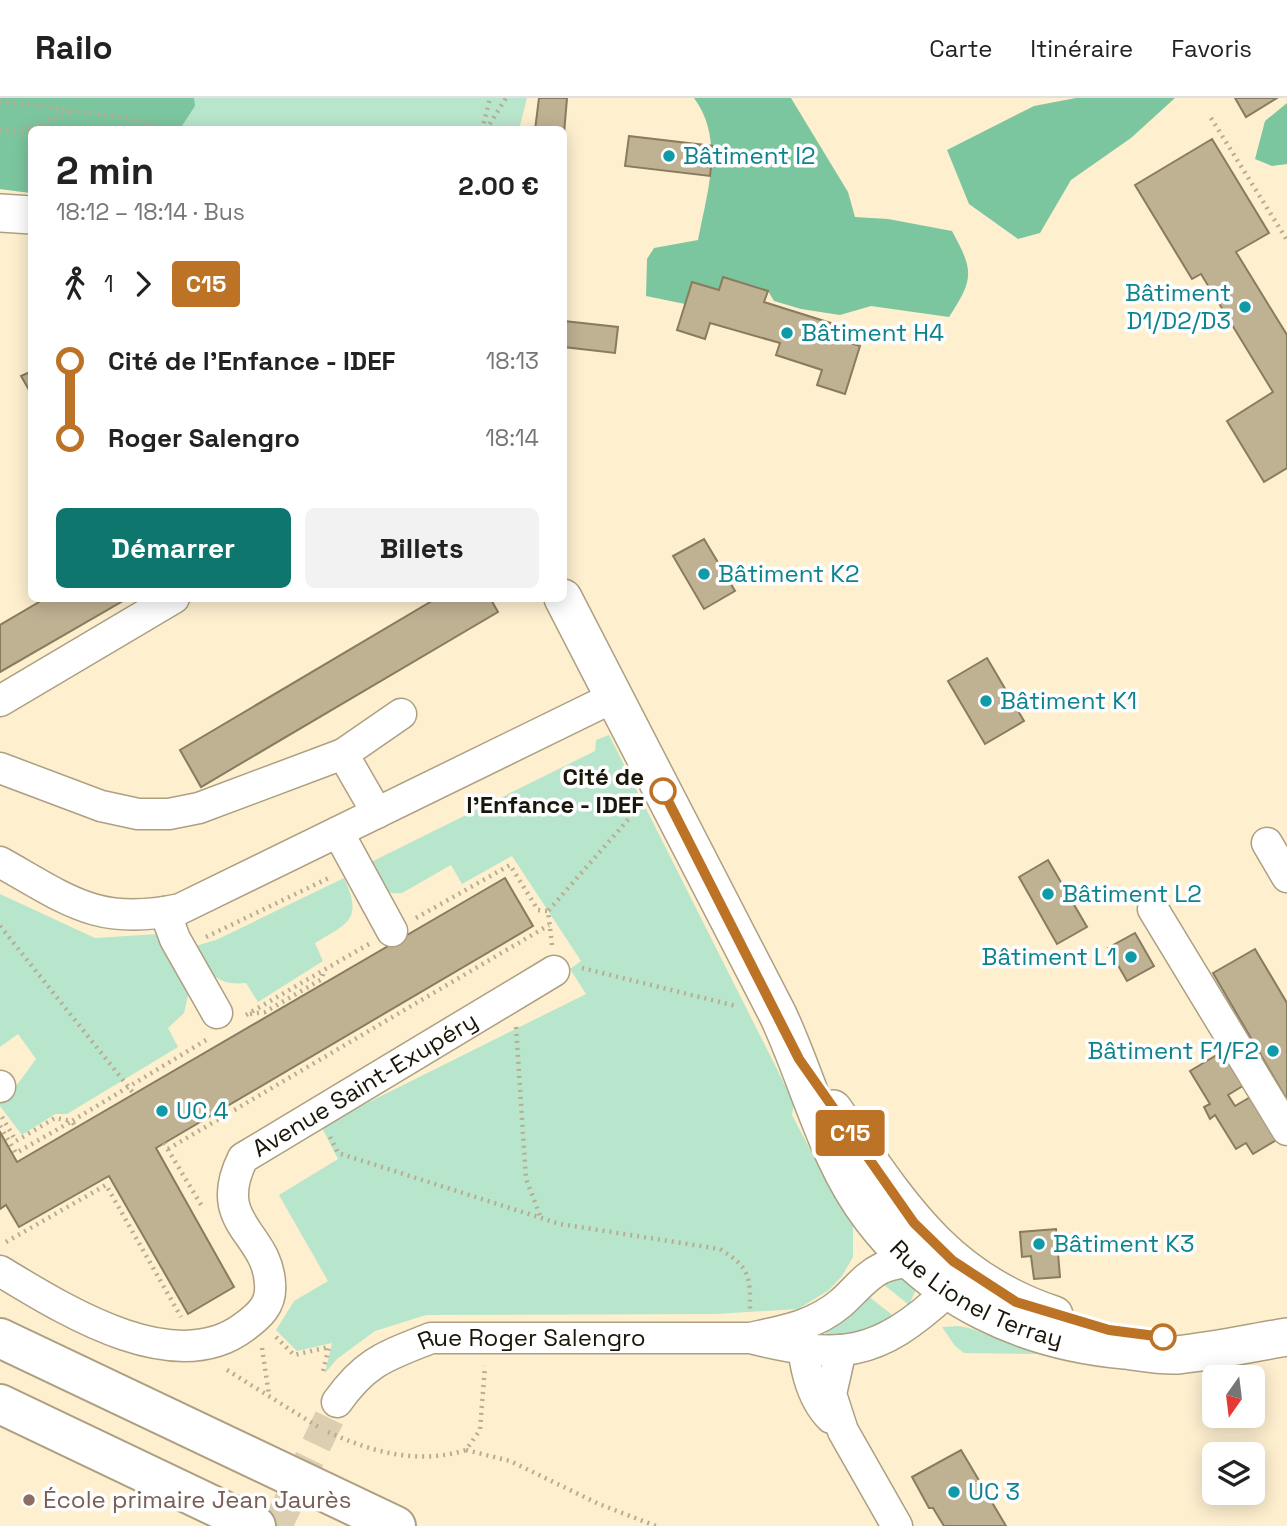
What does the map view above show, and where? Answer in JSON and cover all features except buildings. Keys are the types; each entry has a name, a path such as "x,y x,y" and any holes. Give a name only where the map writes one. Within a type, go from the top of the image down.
{"highway":[{"path":"0,1338 396,1526"},
{"path":"0,1404 256,1526"}],"main road":[{"path":"0,213 28,215"},
{"name":"Rue Lionel Terray","path":"565,602 616,696 799,1059 833,1152 870,1216 911,1261 1016,1302 1109,1330 1170,1338 1278,1339"},
{"name":"Rue Lionel Terray","path":"799,1059 950,1276"}],"street":[{"path":"0,701 167,602"},
{"path":"0,862 88,910 132,915 180,909 616,696"},
{"path":"0,768 101,806 138,814 169,814 199,808 342,754 401,714"},
{"path":"342,754 377,813"},
{"path":"338,832 391,931"},
{"path":"1266,843 1287,877"},
{"path":"1153,909 1287,1130"},
{"path":"165,912 175,939 222,1023"},
{"name":"Avenue Saint-Exupéry","path":"263,1322 270,1280 267,1268 233,1209 237,1169 243,1158 253,1149 514,998 554,971"},
{"path":"865,1279 872,1241 870,1216"},
{"path":"2,1252 49,1300 118,1332 170,1346 222,1341 263,1322"},
{"name":"Rue Roger Salengro","path":"802,1339 865,1279 883,1268 911,1261"},
{"name":"Rue Roger Salengro","path":"329,1389 387,1355 431,1338 802,1339 841,1350 883,1340 934,1305 950,1276"},
{"path":"802,1339 811,1382 823,1410 843,1431"},
{"path":"841,1350 831,1394 843,1431 897,1526"}],"path":[{"path":"485,126 490,98"},
{"path":"487,126 506,98"},
{"path":"0,100 127,118 153,126"},
{"path":"35,126 73,111"},
{"path":"1211,118 1287,240"},
{"path":"22,131 28,129"},
{"path":"0,130 28,132"},
{"path":"663,790 630,806 633,814 548,911 554,971 567,966 581,968 778,1016"},
{"path":"202,939 355,865"},
{"path":"0,1126 16,1153 130,1087 222,1023 248,1014 265,1012 322,979 324,969 510,865 538,910 548,911"},
{"path":"168,1149 549,925"},
{"path":"0,926 134,1094"},
{"path":"514,998 526,1179 542,1219"},
{"path":"317,1111 338,1153 542,1219 720,1249 739,1261 750,1278 750,1338"},
{"path":"0,1114 16,1141 55,1118 72,1121"},
{"path":"72,1121 75,1128"},
{"path":"2,1252 105,1182 184,1322 171,1321"},
{"path":"263,1322 294,1355 329,1347 329,1389"},
{"path":"263,1322 261,1342 270,1395"},
{"path":"466,1450 481,1430 484,1415 486,1338"},
{"path":"218,1365 270,1395 304,1420 369,1450 420,1456 466,1450 510,1461 599,1504 656,1526"}],"green space":[{"path":"0,98 527,98 520,126 28,126 28,193 0,189"},
{"path":"0,98 194,98 195,106 182,126 28,126 28,193 0,189"},
{"path":"694,98 791,98 848,192 855,217 888,219 952,231 964,256 968,275 963,293 949,317 871,306 840,315 801,309 774,301 768,291 723,277 719,290 692,282 685,304 646,296 647,259 654,248 698,240 709,185 711,149 709,131"},
{"path":"1076,98 1175,98 1131,138 1071,180 1040,233 1018,239 969,204 947,150 1034,106"},
{"path":"1287,103 1287,164 1272,166 1255,159 1265,121"},
{"path":"609,735 794,1103 792,1115 812,1153 820,1156 853,1221 853,1257 842,1276 829,1290 798,1309 716,1314 426,1315 375,1331 337,1359 325,1373 332,1343 297,1351 276,1330 294,1301 328,1281 279,1195 338,1159 321,1126 586,994 570,969 581,961 512,856 462,884 451,865 402,893 384,889 376,881 367,864 595,751 596,740"},
{"path":"344,878 350,892 352,911 344,924 315,943 323,961 258,1002 246,983 226,982 214,975 192,947 216,940"},
{"path":"0,894 95,938 158,934 189,991 184,1013 168,1028 178,1047 67,1114 55,1114 22,1135 0,1106 0,1101 11,1093 36,1059 18,1034 0,1047"},
{"path":"915,1276 919,1283 909,1305 883,1284"},
{"path":"868,1296 895,1317 860,1337 825,1336 826,1331"},
{"path":"958,1326 1040,1354 964,1353 955,1346 942,1327"}],"tunnel":[{"path":"277,1526 337,1402"}],"bus line":[{"name":"C15","path":"663,791 799,1059 914,1223 953,1261 1016,1302 1109,1330 1163,1337"}],"place":[{"name":"Bâtiment I2","path":"669,156"},
{"name":"Bâtiment D1/D2/D3","path":"1245,307"},
{"name":"Bâtiment H4","path":"787,333"},
{"name":"Bâtiment K2","path":"704,574"},
{"name":"Bâtiment K1","path":"986,701"},
{"name":"Cité de l'Enfance - IDEF","path":"663,791"},
{"name":"Bâtiment L2","path":"1048,894"},
{"name":"Bâtiment L1","path":"1131,957"},
{"name":"Bâtiment F1/F2","path":"1273,1051"},
{"name":"UC 4","path":"162,1111"},
{"name":"Bâtiment K3","path":"1039,1244"},
{"name":"UC 3","path":"954,1492"},
{"name":"École primaire Jean Jaurès","path":"29,1500"}]}
